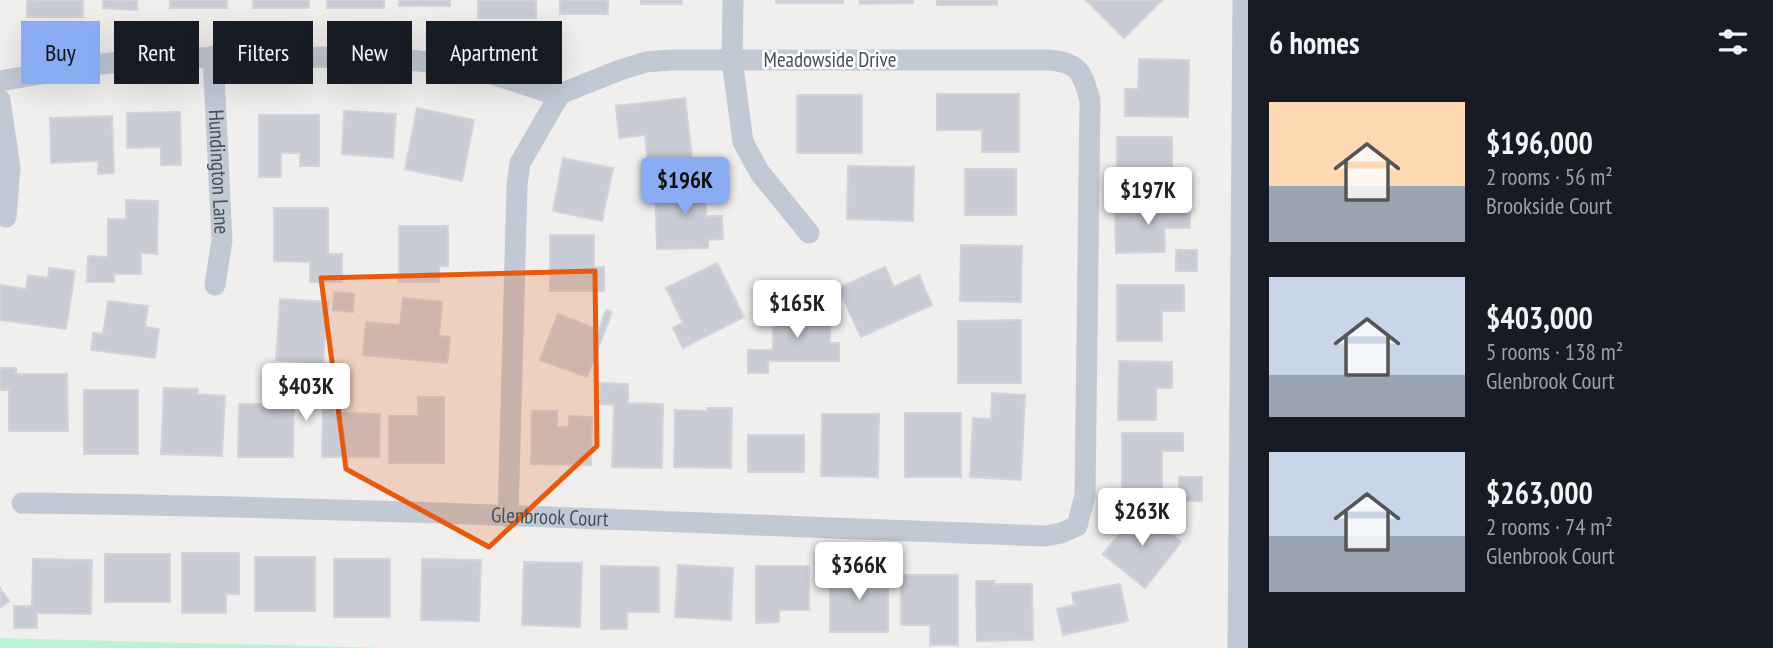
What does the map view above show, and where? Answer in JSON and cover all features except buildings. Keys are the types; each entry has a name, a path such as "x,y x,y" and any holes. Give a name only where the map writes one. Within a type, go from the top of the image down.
{"street":[{"path":"733,0 732,60 743,142 760,173 809,233"},
{"path":"1238,648 1243,568 1243,0"},
{"path":"0,81 93,65 156,58 213,56"},
{"path":"313,57 384,57 471,67 560,94"},
{"name":"Meadowside Drive","path":"560,94 646,62 670,60 1048,60 1065,61 1083,76 1090,100 1090,154 1084,495 1077,526"},
{"name":"Hundington Lane","path":"214,84 222,240 215,285"},
{"path":"509,517 520,163 560,94"},
{"path":"0,100 10,168 6,217"},
{"name":"Glenbrook Court","path":"22,503 313,508 1046,536 1077,526"}],"highlighted area":[{"path":"595,271 597,446 489,547 346,469 321,278"}],"green space":[{"path":"0,638 385,648 0,648"}]}
